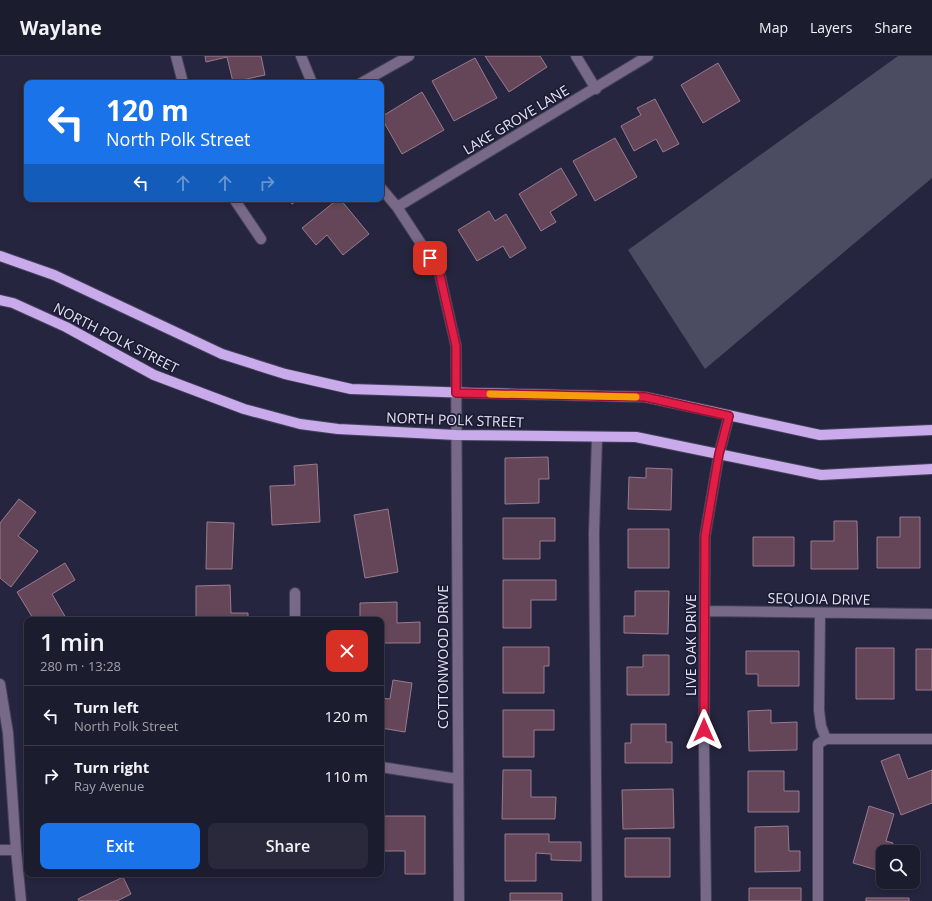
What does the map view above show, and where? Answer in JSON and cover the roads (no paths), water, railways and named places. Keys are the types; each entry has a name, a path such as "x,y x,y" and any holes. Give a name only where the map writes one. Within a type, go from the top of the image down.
{"main road":[{"name":"NORTH POLK STREET","path":"0,256 54,275 222,354 285,374 351,389 645,397 820,435 932,430"},
{"name":"NORTH POLK STREET","path":"0,300 13,303 66,327 154,375 244,409 300,424 338,429 456,435 597,438 636,437 821,475 932,469"}],"street":[{"path":"176,56 182,80"},
{"path":"301,56 311,80"},
{"path":"366,80 408,56"},
{"path":"576,56 596,88"},
{"name":"LAKE GROVE LANE","path":"397,207 648,56"},
{"name":"COTTONWOOD DRIVE","path":"384,192 397,207 439,271 456,346 459,901"},
{"path":"236,202 261,239"},
{"name":"LIVE OAK DRIVE","path":"706,901 704,745 705,536 719,454 729,416"},
{"path":"597,438 594,533 597,901"},
{"path":"295,593 295,617"},
{"name":"SEQUOIA DRIVE","path":"705,611 932,614"},
{"path":"820,613 819,710 821,726 826,740"},
{"path":"0,684 21,901"},
{"path":"818,901 818,744 826,740 932,739"},
{"path":"384,767 458,779"},
{"path":"0,850 16,850"}]}
